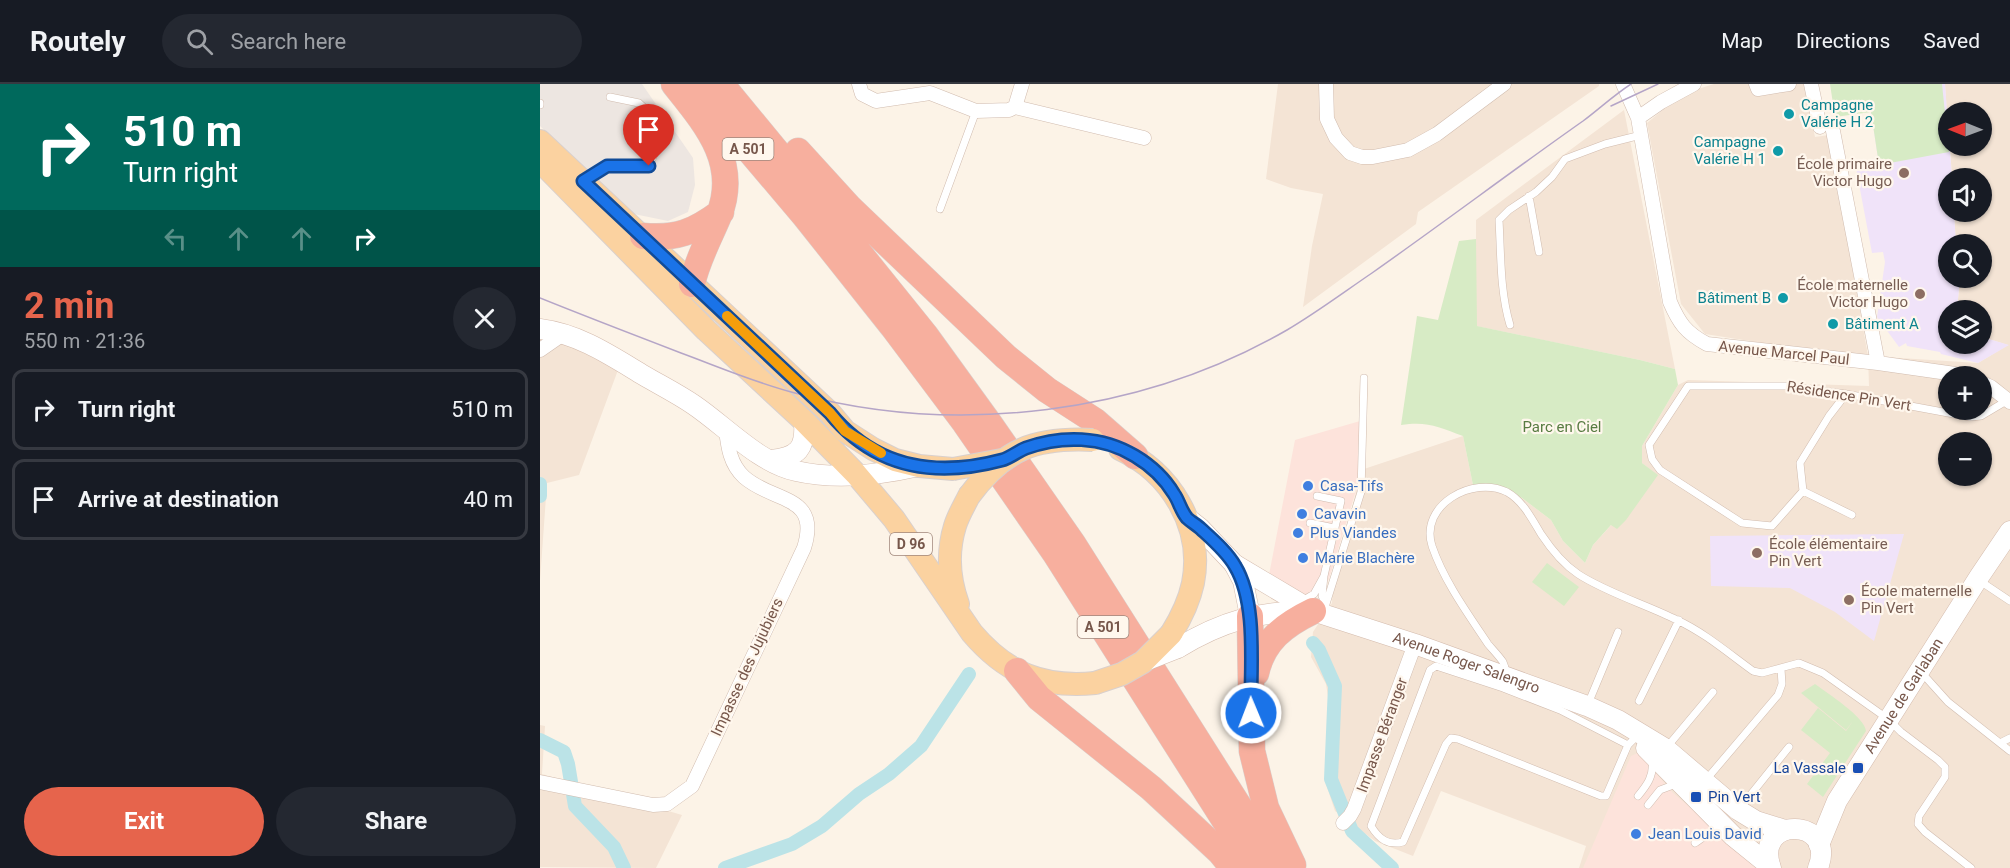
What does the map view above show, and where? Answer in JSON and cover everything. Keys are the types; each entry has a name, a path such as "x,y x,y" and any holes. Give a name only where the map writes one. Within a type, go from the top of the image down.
{"highway":[{"path":"674,84 702,119 717,144 726,178 721,212 692,284"},
{"name":"A 501","path":"693,84 804,215 893,327 951,387 1073,544 1278,868"},
{"name":"A 501","path":"721,84 926,336 951,387"},
{"path":"736,84 850,208 957,312 1006,357 1094,431 1135,456"},
{"path":"643,236 685,234 699,228 721,212"},
{"name":"A 501","path":"977,423 1055,553 1255,868"},
{"path":"1251,694 1258,660 1268,643 1315,608"},
{"path":"1250,616 1252,751 1266,808 1295,868"},
{"path":"1017,671 1039,698 1151,788 1220,852 1233,868"}],"main road":[{"path":"540,141 830,413 845,431 894,460 919,466 953,469 1004,460"},
{"name":"D 96","path":"540,161 603,226 856,474 894,519 962,616"},
{"path":"692,284 692,299 739,357"},
{"path":"540,330 587,342 607,353 695,405 762,456 794,471 821,475 856,474 896,471 919,466"},
{"path":"771,460 787,458 798,451 805,433 797,414"},
{"path":"1094,431 1044,442 1023,449 1004,460 984,476 969,496 955,525 950,556 952,587 962,616 972,633 1000,661 1036,679 1058,684 1095,683 1122,674 1143,663 1174,641 1215,627 1250,616 1315,608"},
{"path":"1135,456 1156,472 1174,493 1186,517 1194,549 1193,582 1174,641"},
{"path":"1186,517 1200,528 1234,564 1243,581 1250,616"},
{"name":"Avenue de Garlaban","path":"1791,829 1819,817 1837,801 2010,531"},
{"path":"1234,564 1315,608"},
{"name":"Avenue Roger Salengro","path":"1315,608 1587,706 1618,720 1666,749 1738,810 1756,821 1791,829"},
{"name":"Avenue Roger Salengro","path":"1618,720 1636,743 1681,783 1733,836 1770,867"},
{"name":"Avenue de Garlaban","path":"1822,860 1837,801"},
{"path":"1770,867 1767,855 1769,845 1776,836 1791,829 1807,831 1814,837 1822,860"}],"street":[{"path":"859,84 862,94 876,101 930,93 976,111 1009,110 1015,107 1144,138"},
{"path":"1015,107 1022,84"},
{"path":"1326,84 1327,118 1336,138 1350,153 1362,157 1408,150 1437,134 1504,84"},
{"name":"Avenue Marcel Paul","path":"1623,84 1638,118 1670,302 1680,323 1695,338 1707,344 1938,372"},
{"path":"1638,118 1694,84"},
{"path":"1756,84 1758,89 1789,84"},
{"path":"1811,84 1826,129 1878,363"},
{"path":"540,350 562,334"},
{"path":"1992,388 2009,400"},
{"name":"Impasse des Jujubiers","path":"540,782 653,805 667,804 692,786 804,548 808,535 806,515 799,506 744,477 729,454 726,430"},
{"name":"Impasse Béranger","path":"1346,819 1415,644"}],"lane":[{"path":"583,181 607,166 649,166 659,142 651,114 639,103 610,97"},
{"path":"940,209 976,111"},
{"path":"1510,325 1501,267 1499,220 1552,177 1565,159 1605,144 1641,135"},
{"path":"1529,196 1539,252"},
{"path":"1315,608 1361,492 1364,378"},
{"name":"Résidence Pin Vert","path":"1803,490 1772,526 1742,523 1660,470 1652,459 1649,445 1688,386 1786,386 1846,394 1970,417 1981,416 2009,400"},
{"path":"1846,394 1800,462 1803,490 1852,515"},
{"path":"1505,676 1504,664 1448,582 1431,544 1432,522 1438,508 1448,499 1464,491 1489,488 1507,492 1531,516 1560,560 1579,574 1679,620 1707,636 1753,671 1762,673 1799,663 1823,672 1888,719 1945,767 1945,777 1919,816 1918,824 1971,868"},
{"path":"1315,608 1322,596 1323,576 1341,501 1317,496"},
{"path":"1310,523 1334,528"},
{"path":"1315,608 1314,594 1323,576"},
{"path":"1979,577 1986,585 2010,601"},
{"path":"1639,701 1679,620"},
{"path":"1587,706 1618,632"},
{"path":"1636,743 1606,796 1600,796 1451,738 1446,744 1403,842 1394,844 1385,842 1377,837 1371,826 1430,670 1436,666 1503,688 1636,743 1652,760 1653,769 1647,785 1638,796"},
{"path":"1648,805 1660,790 1669,785 1704,782 1778,695 1782,684 1781,669"},
{"path":"1920,670 1948,702 2010,751"},
{"path":"1666,749 1713,692"},
{"path":"2000,743 2010,738"},
{"path":"1738,810 1789,747"},
{"path":"1695,843 1716,831 1733,836"}],"shaded area":[{"path":"540,84 642,84 693,158 695,185 688,212 668,221 634,214 540,126"},
{"path":"1278,84 1599,84 1599,86 1418,212 1416,224 1303,307 1323,194 1291,188 1266,179"},
{"path":"1714,84 1804,84 1815,137 1829,135 1868,356 1705,334 1681,304 1647,123 1682,94"},
{"name":"École primaire Victor Hugo","path":"1830,84 1945,84 1946,102 1938,102 1938,156 1950,156 1951,168 1938,168 1938,222 1955,222 1955,234 1938,234 1938,288 1959,288 1958,300 1938,300 1938,352 1907,346 1906,343 1899,347 1877,317 1885,262 1883,252 1872,253 1856,168 1879,164 1871,112"},
{"path":"1945,84 2010,84 2010,868 1579,868 1586,846 1441,791 1413,856 1375,841 1335,811 1326,784 1330,709 1326,684 1311,657 1313,632 1332,603 1333,583 1358,484 1358,471 1463,436 1473,485 1505,488 1522,498 1551,520 1563,541 1585,563 1593,545 1657,475 1642,463 1642,446 1678,385 1688,380 1869,386 1868,356 1978,363 2008,345 1992,340 1992,300 1958,300 1959,288 1992,288 1992,234 1955,234 1955,222 1992,222 1992,168 1951,168 1951,156 1992,156 1992,102 1946,102"},
{"path":"1624,110 1675,369 1476,326 1476,220"},
{"path":"540,334 618,370 579,475 547,483 540,581"},
{"name":"École primaire Victor Hugo","path":"1992,340 2009,345 1978,363 1941,354 1992,354"},
{"path":"1360,421 1358,484 1329,579 1315,599 1268,580 1295,440"},
{"name":"École maternelle Pin Vert","path":"1904,534 1874,641 1835,612 1790,588 1711,586 1710,536"},
{"path":"540,725 545,726 542,774 682,815 656,868 540,867"},
{"path":"1638,753 1673,793 1704,819 1717,836 1759,868 1583,868 1631,756"}],"green space":[{"path":"1830,84 1942,84 1944,102 1938,102 1938,154 1879,165 1871,112 1835,117"},
{"name":"Parc en Ciel","path":"1476,239 1477,326 1675,369 1678,385 1642,446 1642,463 1658,475 1626,520 1617,529 1611,525 1593,545 1585,563 1563,541 1551,520 1522,498 1505,488 1473,485 1463,436 1426,424 1401,425 1417,316 1438,320 1459,241"},
{"path":"1547,563 1579,587 1564,606 1532,582"},
{"path":"1815,684 1853,712 1866,731 1823,797 1807,784 1830,753 1801,730 1818,708 1846,731 1853,721 1846,730 1801,693"}],"waterway":[{"path":"540,484 540,496"},
{"path":"1313,643 1319,650 1335,686 1331,779 1352,831 1392,868"},
{"path":"725,868 792,844 822,826 859,794 889,774 921,746 969,674"},
{"path":"540,740 564,752 575,806 614,847 624,868"}],"tram line":[{"path":"540,298 752,380 795,393 857,406 920,414 983,415 1047,410 1110,398 1171,381 1231,359 1287,330 1399,254 1631,84"},
{"path":"1611,106 1658,84"}],"slow traffic":[{"path":"727,316 830,413 845,431 881,453"}],"place":[{"name":"Campagne Valérie H 2","path":"1789,114"},
{"name":"Campagne Valérie H 1","path":"1778,151"},
{"name":"École primaire Victor Hugo","path":"1904,173"},
{"name":"École maternelle Victor Hugo","path":"1920,294"},
{"name":"Bâtiment B","path":"1783,298"},
{"name":"Bâtiment A","path":"1833,324"},
{"name":"Casa-Tifs","path":"1308,486"},
{"name":"Cavavin","path":"1302,514"},
{"name":"Plus Viandes","path":"1298,533"},
{"name":"École élémentaire Pin Vert","path":"1757,553"},
{"name":"Marie Blachère","path":"1303,558"},
{"name":"École maternelle Pin Vert","path":"1849,600"},
{"name":"La Vassale","path":"1858,768"},
{"name":"Pin Vert","path":"1696,797"},
{"name":"Jean Louis David","path":"1636,834"}],"route":[{"path":"649,166 607,166 583,181 830,413 845,431 873,449 894,460 919,466 953,469 1004,460 1023,449 1044,442 1066,439 1093,441 1112,445 1135,456 1156,472 1174,493 1186,517 1200,528 1234,564 1243,581 1250,616 1251,713"}]}
